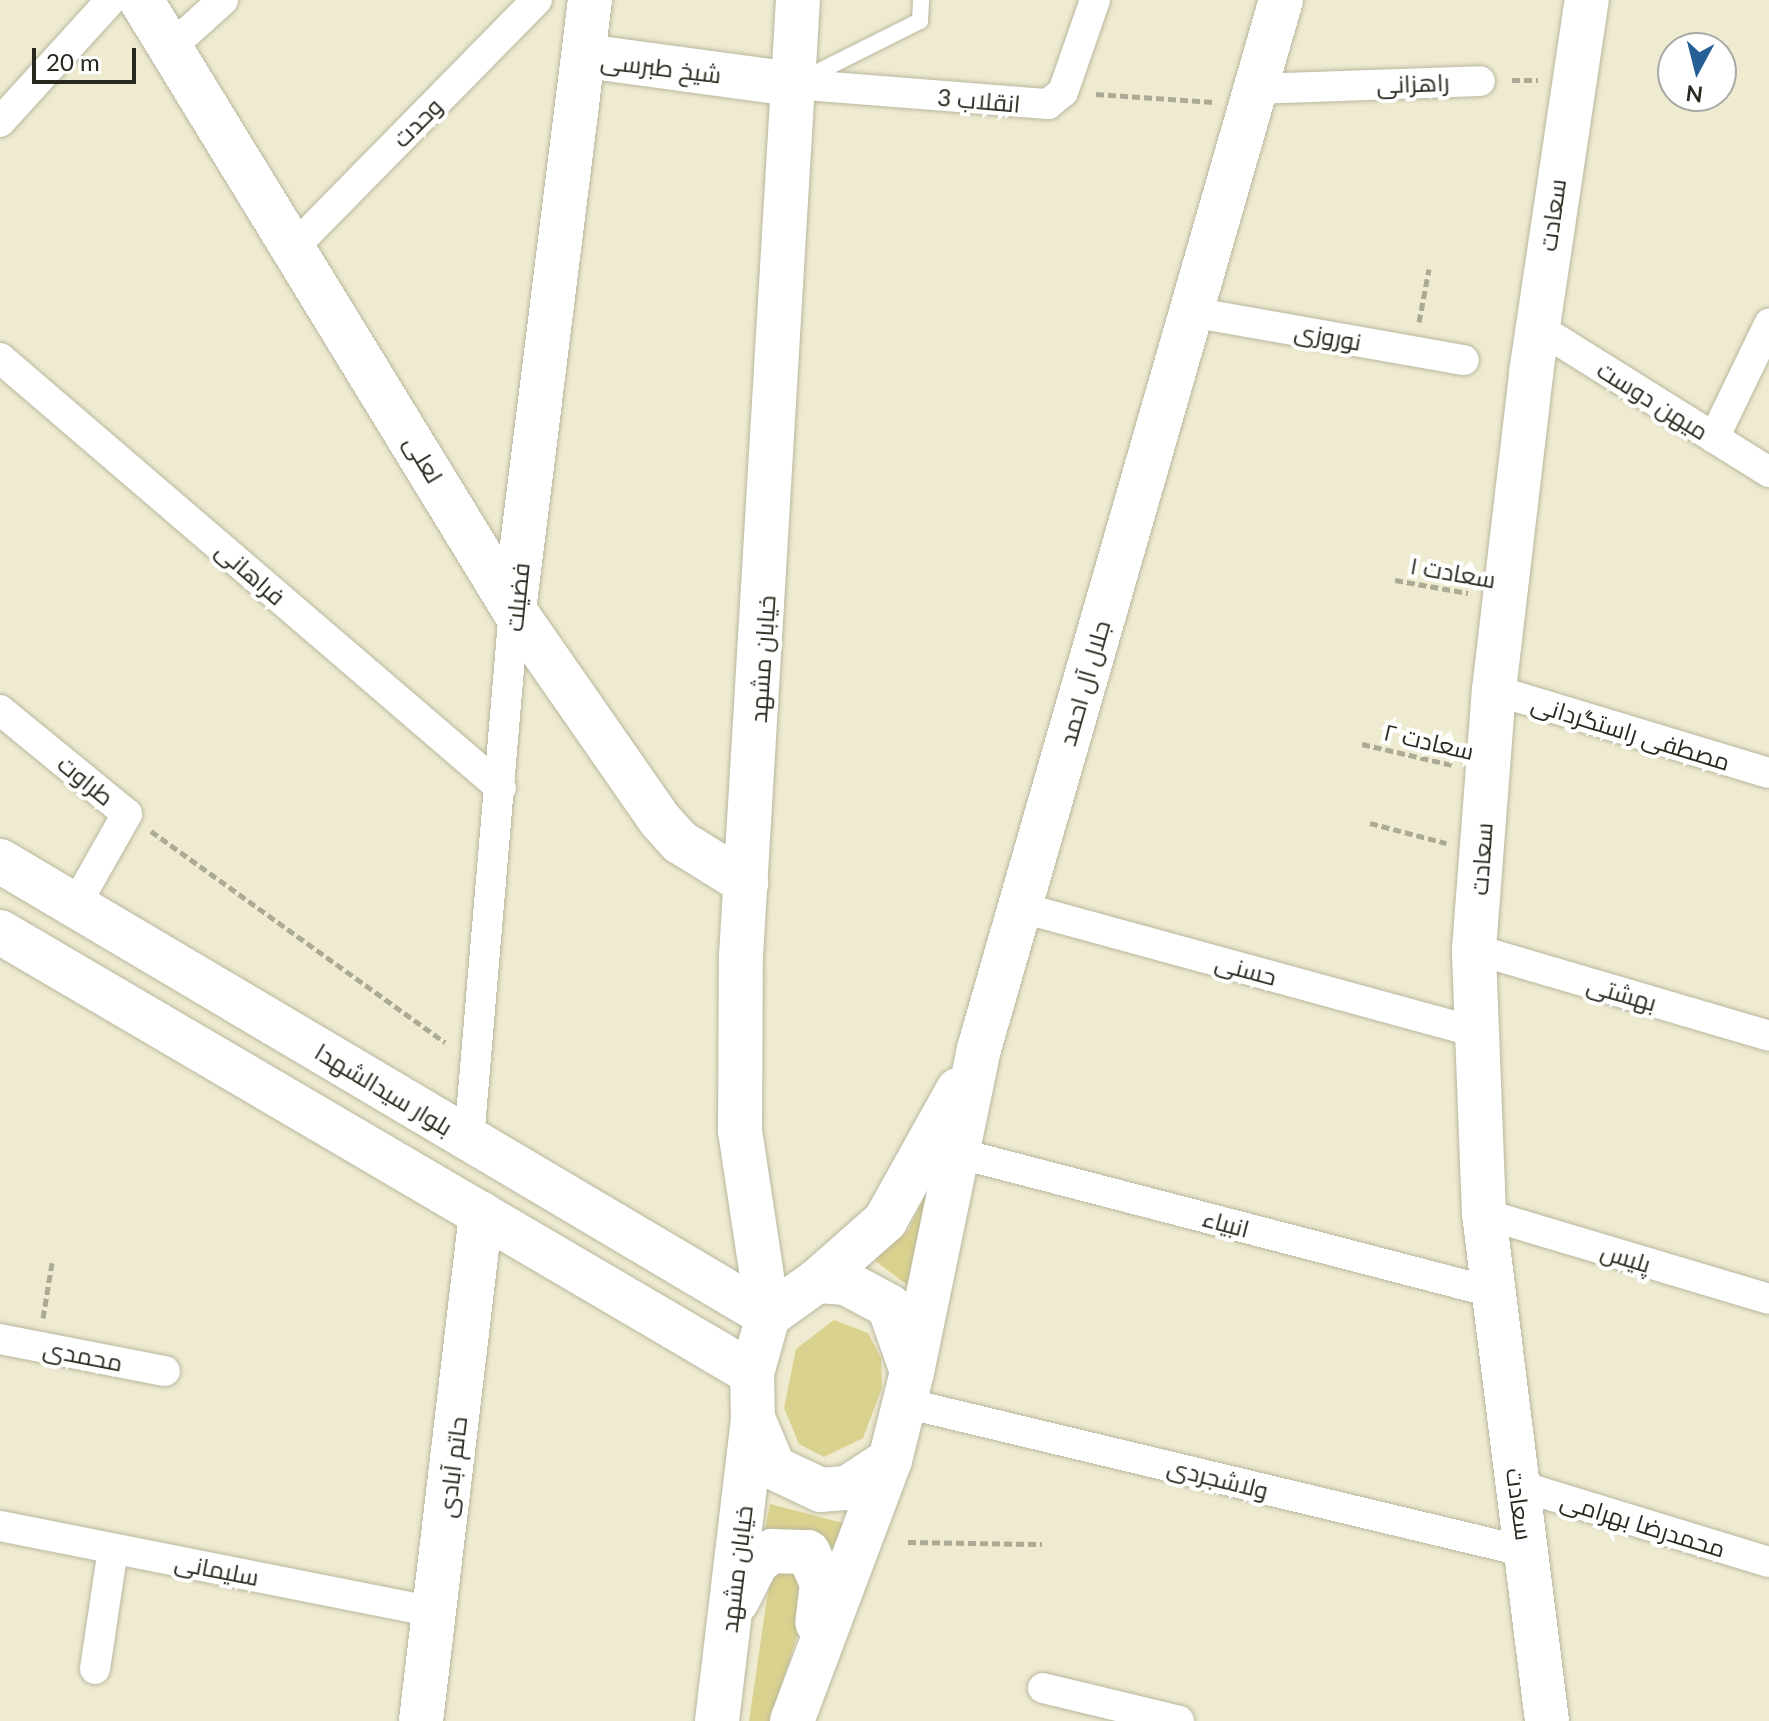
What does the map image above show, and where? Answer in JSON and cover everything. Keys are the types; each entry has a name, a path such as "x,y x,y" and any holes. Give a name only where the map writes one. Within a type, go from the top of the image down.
{"street":[{"path":"0,122 111,0"},
{"name":"لعلی","path":"141,0 296,245 514,610 660,820 680,842 746,883"},
{"path":"171,47 223,0"},
{"name":"وحدت","path":"296,245 537,0"},
{"name":"شیخ طبرسی","path":"590,0 585,56 793,84"},
{"name":"خیابان مشهد","path":"768,1316 740,1130 746,883 798,0"},
{"path":"1063,92 1095,0"},
{"name":"جلال آل احمد","path":"911,1388 961,1154 979,1049 1281,0"},
{"name":"سعادت","path":"1547,1721 1484,1214 1473,1031 1474,949 1504,600 1571,79 1587,0"},
{"name":"فضیلت","path":"469,1139 514,610 585,56"},
{"name":"راهزانی","path":"1253,97 1480,81"},
{"name":"انقلاب 3","path":"793,84 1024,105 1048,104 1063,92"},
{"name":"نوروزی","path":"1191,312 1464,360"},
{"path":"1714,438 1769,324"},
{"name":"میهن دوست","path":"1537,327 1769,472"},
{"name":"فراهانی","path":"0,358 501,788"},
{"name":"مصطفی راستگردانی","path":"1494,690 1769,773"},
{"name":"طراوت","path":"0,710 127,814 75,906"},
{"name":"بلوار سیدالشهدا","path":"0,861 768,1316"},
{"name":"حسنی","path":"1019,907 1473,1031"},
{"path":"0,932 752,1373"},
{"name":"بهشتی","path":"1474,949 1769,1036"},
{"path":"890,1460 847,1488 795,1482 762,1451 753,1418 752,1373 768,1316 817,1281 885,1221 979,1049"},
{"name":"انبیاء","path":"961,1154 1492,1292"},
{"name":"حاتم آبادی","path":"421,1721 481,1214"},
{"name":"پلیس","path":"1484,1214 1769,1299"},
{"path":"609,1289 638,1239"},
{"path":"798,1703 890,1460 911,1388 889,1306 846,1283 817,1281"},
{"name":"محمدی","path":"0,1339 165,1371"},
{"name":"ولاشجردی","path":"911,1388 1527,1552"},
{"name":"خیابان مشهد","path":"717,1721 753,1418"},
{"name":"محمدرضا بهرامی","path":"1517,1485 1769,1562"},
{"name":"سلیمانی","path":"0,1526 434,1612"},
{"path":"731,1613 757,1562 788,1547 808,1552 822,1584 798,1703"},
{"path":"95,1669 113,1549"},
{"path":"1043,1688 1179,1721"}],"lane":[{"path":"793,84 920,21 921,0"}],"path":[{"name":"راهزانی","path":"1480,81 1571,79"},
{"path":"1063,92 1253,97"},
{"path":"1413,351 1429,269"},
{"name":"سعادت ۱","path":"1395,580 1504,600"},
{"name":"سعادت ۲","path":"1362,744 1488,774"},
{"path":"127,814 477,1066"},
{"path":"1370,823 1482,852"},
{"path":"39,1346 52,1263"},
{"path":"908,1542 1042,1544"}],"shaded area":[{"path":"939,1167 914,1290 874,1260 908,1231"},
{"path":"834,1320 868,1333 881,1358 882,1388 863,1438 824,1457 799,1444 784,1408 796,1349"},
{"path":"770,1504 843,1523 837,1549 800,1530 765,1530"},
{"path":"792,1563 808,1601 770,1721 749,1721 769,1585 775,1568"}]}
